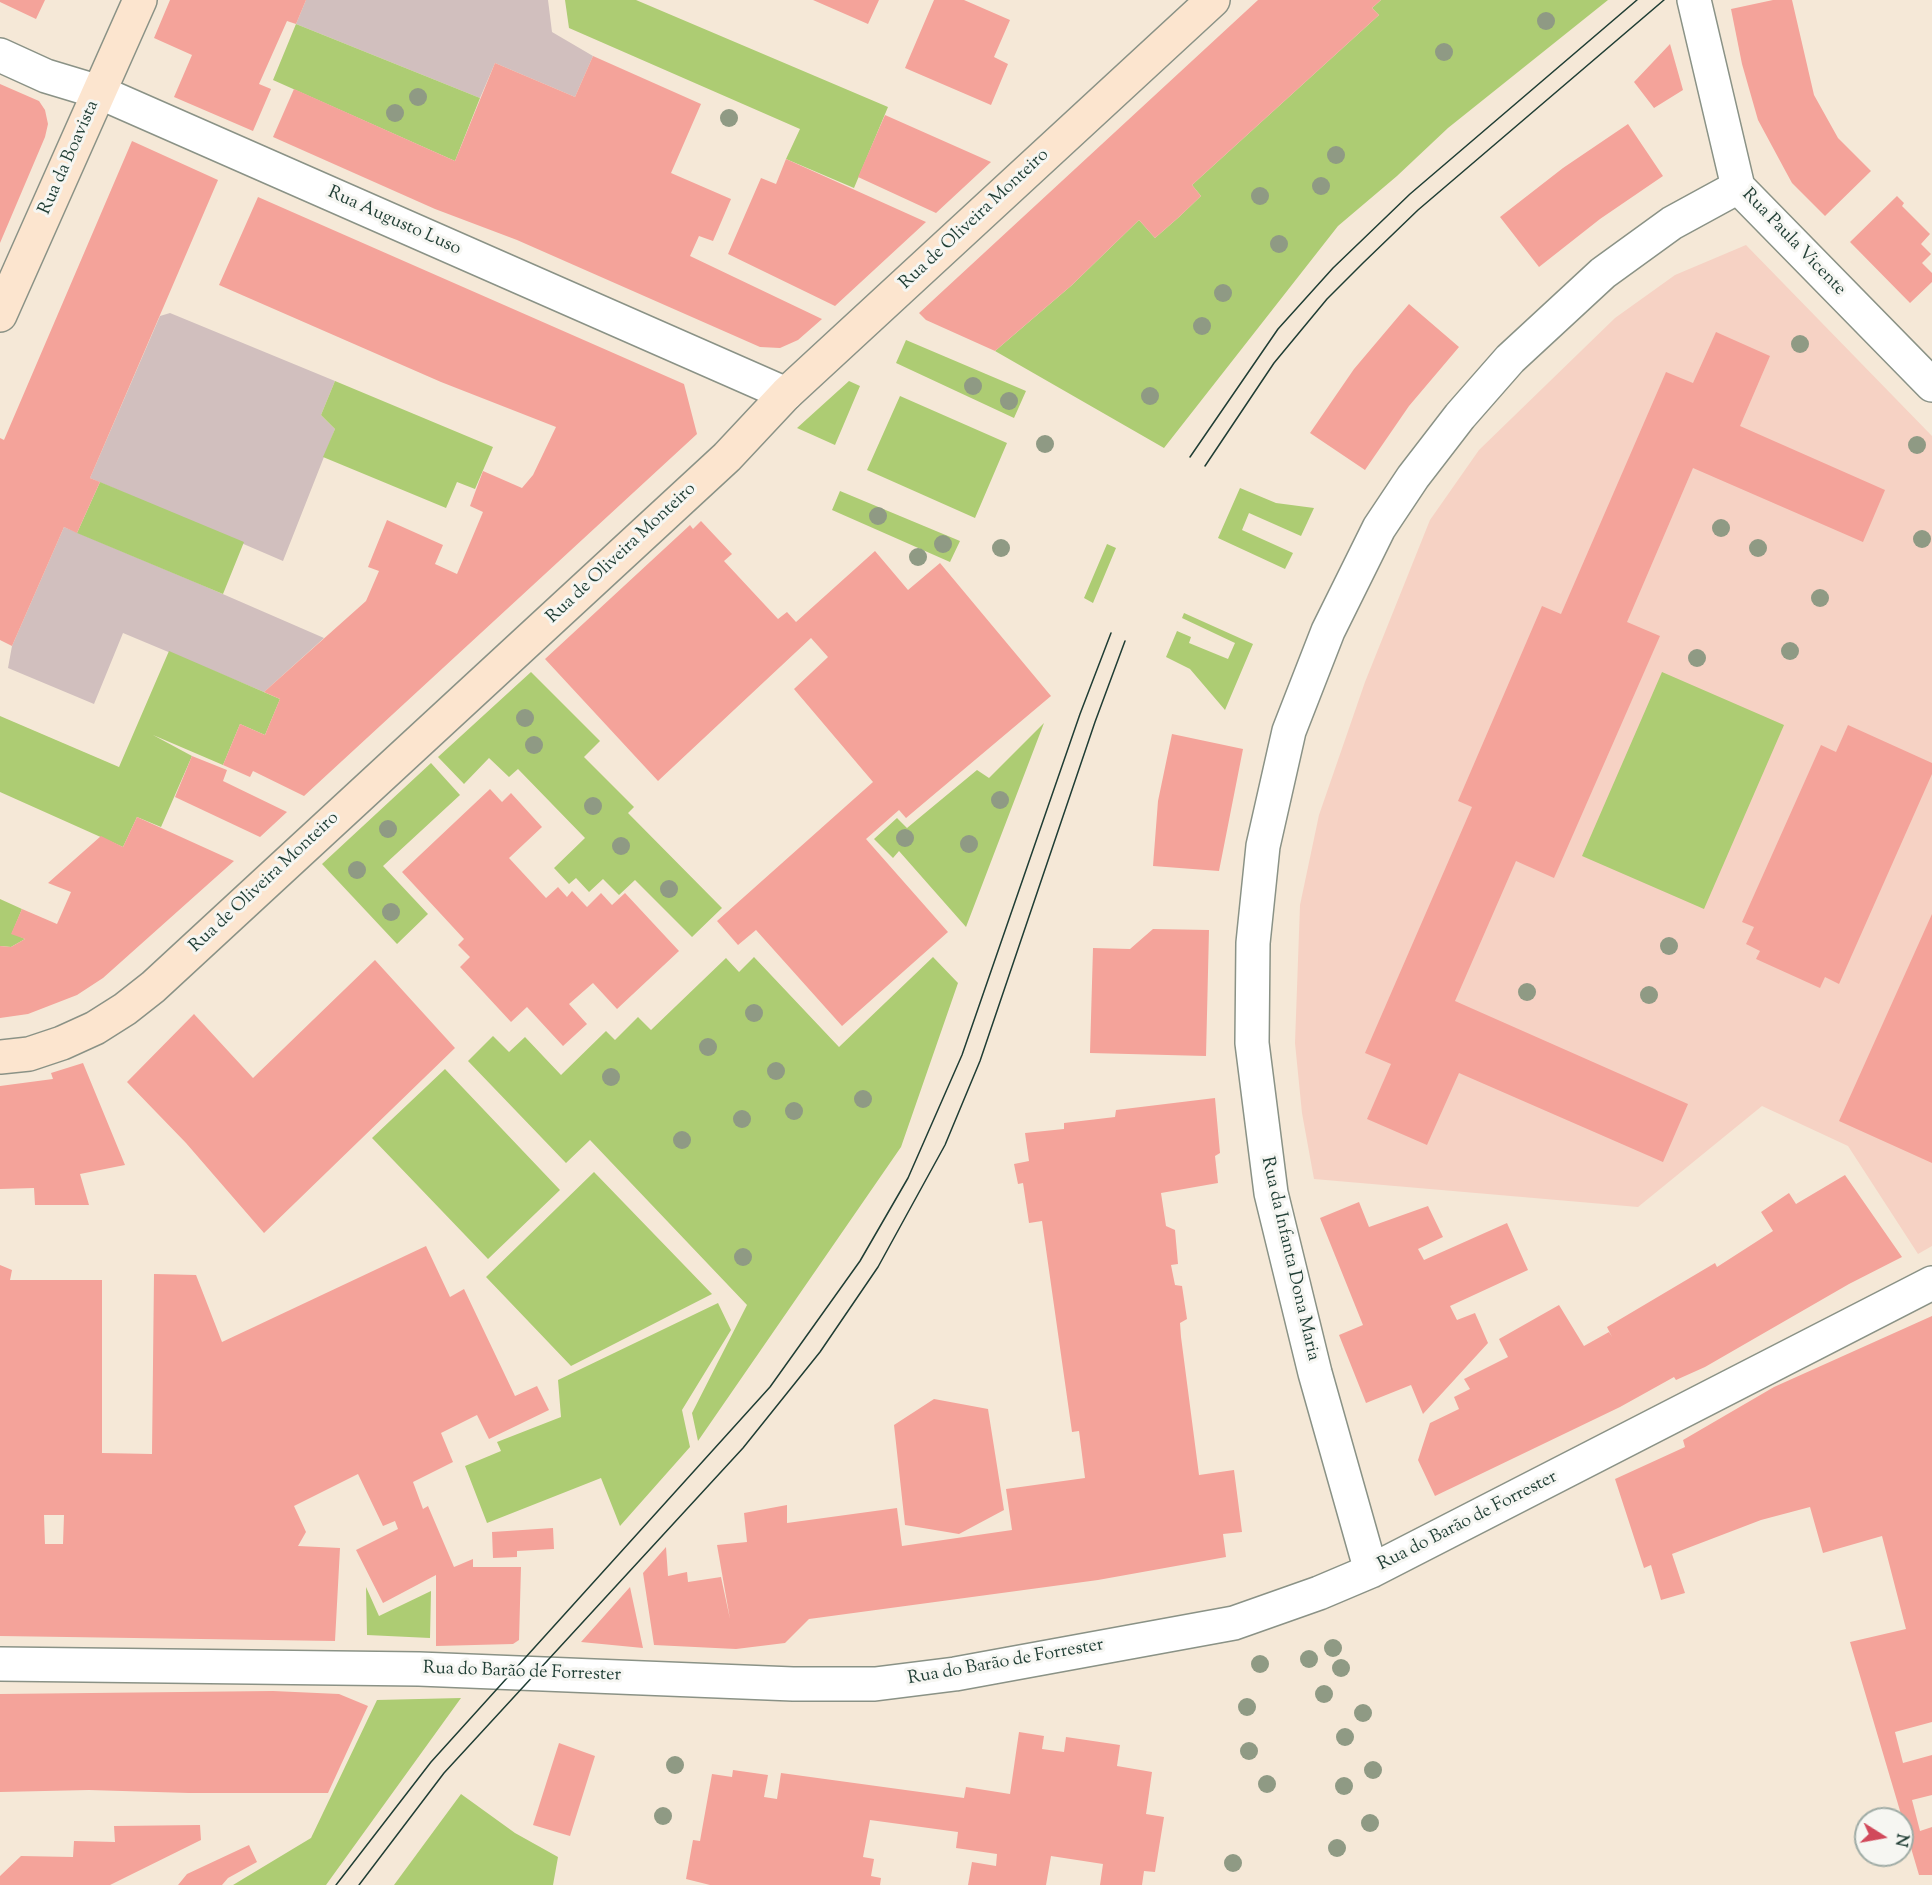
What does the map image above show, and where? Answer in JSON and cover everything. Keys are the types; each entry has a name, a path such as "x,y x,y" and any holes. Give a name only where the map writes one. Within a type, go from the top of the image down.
{"street":[{"name":"Rua da Boavista","path":"0,315 140,0"},
{"name":"Rua de Oliveira Monteiro","path":"0,1057 29,1054 62,1043 105,1022 153,987 727,457 786,394 1213,0"},
{"name":"Rua Paula Vicente","path":"1694,3 1738,187 1932,385"},
{"name":"Rua Augusto Luso","path":"0,55 46,76 99,92 786,394"},
{"name":"Rua da Infanta Dona Maria","path":"1371,1571 1315,1373 1271,1193 1253,1054 1253,943 1263,846 1289,731 1328,631 1379,528 1413,477 1460,416 1510,359 1603,273 1672,224 1738,187"},
{"name":"Rua do Barão de Forrester","path":"0,1664 419,1669 793,1684 875,1684 955,1674 1234,1623 1319,1593 1371,1571 1932,1283"}],"shaded area":[{"path":"306,0 548,0 552,32 593,56 575,97 495,63 480,98 296,24"},
{"path":"1746,245 1932,436 1932,1246 1918,1254 1848,1146 1762,1106 1638,1207 1314,1179 1302,1113 1295,1043 1300,905 1319,815 1365,682 1430,520 1479,450 1615,318 1675,275"},
{"path":"170,313 335,381 321,415 335,429 283,561 90,478 160,316"},
{"path":"64,527 324,638 264,692 123,633 94,704 8,668 12,646"}],"green space":[{"path":"565,0 636,0 888,107 854,188 786,159 800,129 569,28"},
{"path":"1381,0 1608,0 1448,128 1397,176 1338,226 1164,448 995,351 1072,285 1139,220 1155,238 1179,217 1201,196 1192,185 1379,15 1372,8"},
{"path":"296,24 480,98 455,161 273,80"},
{"path":"906,340 1026,391 1014,418 896,363"},
{"path":"335,381 493,447 475,489 457,482 446,508 323,457 335,429 321,415"},
{"path":"849,381 860,386 835,445 797,428"},
{"path":"900,396 1007,443 975,518 867,470"},
{"path":"100,482 244,542 223,594 77,533"},
{"path":"1240,488 1276,503 1314,508 1301,536 1249,513 1242,530 1293,553 1285,569 1218,538"},
{"path":"840,491 960,541 950,562 832,510"},
{"path":"1107,544 1116,548 1093,603 1084,598"},
{"path":"1184,613 1253,644 1225,710 1190,669 1166,657 1177,631 1191,637 1189,643 1228,659 1235,643 1182,618"},
{"path":"169,651 280,699 265,735 240,724 223,765 153,735 192,756 161,827 137,817 123,847 0,792 0,716 119,767"},
{"path":"531,672 600,741 584,757 634,807 628,813 722,908 692,937 635,880 619,895 603,879 589,892 576,878 569,884 554,868 585,838 518,769 509,777 489,758 464,784 438,757"},
{"path":"1662,672 1784,725 1704,909 1582,856"},
{"path":"1044,723 966,927 899,851 893,858 874,839 897,818 907,828 977,770 989,778"},
{"path":"431,763 460,795 383,866 428,914 397,944 322,864"},
{"path":"0,899 22,909 12,933 25,939 11,947 0,946"},
{"path":"754,957 839,1047 933,957 958,983 901,1147 698,1441 692,1413 747,1305 590,1140 566,1163 468,1061 493,1036 509,1052 525,1037 561,1075 606,1031 615,1040 638,1017 651,1030 726,958 739,972"},
{"path":"445,1069 560,1190 488,1259 372,1138"},
{"path":"594,1172 712,1294 571,1366 486,1277"},
{"path":"718,1303 731,1330 682,1410 690,1447 620,1526 601,1478 487,1523 465,1466 501,1451 497,1442 561,1417 558,1380"},
{"path":"366,1587 379,1616 431,1591 430,1638 367,1635"},
{"path":"461,1698 326,1885 233,1885 311,1838 377,1700"},
{"path":"461,1794 515,1833 558,1857 553,1885 394,1885"}],"building":[{"path":"0,0 45,0 36,19"},
{"path":"170,0 306,0 296,24 287,21 259,84 271,89 253,131 174,97 192,55 154,38"},
{"path":"813,0 879,0 868,24"},
{"path":"934,0 964,0 1010,20 994,57 1008,64 991,105 905,68"},
{"path":"1258,0 1381,0 1372,8 1379,15 1192,185 1201,196 1179,217 1155,238 1139,220 1072,285 995,351 926,320 919,313"},
{"path":"1773,0 1792,0 1814,95 1838,138 1871,171 1825,216 1792,183 1758,120 1742,64 1731,9"},
{"path":"1670,44 1683,90 1654,108 1634,82"},
{"path":"593,56 701,104 671,173 731,199 713,241 699,236 690,256 822,319 798,340 780,348 760,347 517,240 435,209 273,137 294,89 455,161 495,63 575,97"},
{"path":"0,84 39,101 45,110 48,124 45,137 0,243"},
{"path":"885,115 991,162 936,213 858,177"},
{"path":"1628,124 1663,176 1600,219 1539,267 1500,217 1563,168"},
{"path":"132,141 218,180 90,478 100,482 77,533 64,527 12,646 0,640 0,438 4,440"},
{"path":"786,159 926,222 835,306 728,254 761,178 776,184"},
{"path":"1897,196 1904,203 1902,206 1930,234 1921,244 1931,254 1922,263 1932,273 1932,282 1910,303 1850,242"},
{"path":"258,197 684,384 697,434 304,796 253,771 250,777 223,765 240,724 265,735 280,699 264,692 366,601 379,571 368,567 387,520 443,545 435,564 457,574 483,512 470,506 483,471 522,488 533,475 556,427 441,382 219,285"},
{"path":"1409,304 1459,347 1409,406 1365,470 1310,433 1354,369"},
{"path":"1716,332 1770,356 1740,426 1885,490 1863,542 1693,468 1627,622 1660,636 1554,878 1516,861 1455,1001 1688,1104 1663,1162 1459,1073 1427,1145 1367,1119 1391,1064 1365,1053 1472,807 1458,801 1542,606 1561,614 1666,372 1693,383"},
{"path":"701,521 732,554 724,561 778,619 787,612 796,622 875,551 908,590 940,563 1051,696 906,818 899,810 866,839 948,932 842,1026 756,930 738,945 717,921 873,782 794,689 828,657 811,638 658,781 545,659 690,525 693,529"},
{"path":"1848,725 1932,763 1932,774 1839,984 1825,977 1820,988 1756,959 1760,951 1746,944 1754,927 1742,922 1821,745 1836,752"},
{"path":"1172,734 1243,749 1219,871 1153,866 1158,801"},
{"path":"192,756 227,770 223,781 287,812 260,837 175,797"},
{"path":"490,789 502,802 511,793 542,827 509,858 546,898 558,887 567,897 572,891 587,907 601,893 612,905 625,893 679,951 617,1009 593,983 569,1004 587,1024 563,1046 527,1007 511,1022 460,967 470,957 458,945 464,939 402,872"},
{"path":"137,817 234,861 103,978 77,995 28,1014 0,1018 0,946 11,947 25,939 11,934 22,909 57,924 71,892 48,883 101,836 123,847"},
{"path":"1932,914 1932,1163 1839,1121"},
{"path":"1153,929 1209,930 1206,1056 1090,1053 1093,948 1130,949"},
{"path":"375,960 455,1048 264,1233 186,1143 127,1082 194,1014 253,1078"},
{"path":"83,1063 125,1165 80,1174 89,1205 35,1205 34,1188 0,1189 0,1086 53,1079 51,1073"},
{"path":"1215,1098 1220,1153 1215,1156 1218,1183 1161,1193 1166,1226 1175,1230 1178,1264 1171,1265 1175,1285 1182,1286 1187,1319 1180,1323 1181,1337 1199,1475 1234,1470 1242,1532 1223,1534 1226,1557 1098,1580 809,1619 785,1643 736,1649 654,1645 643,1573 666,1547 668,1576 687,1572 688,1582 721,1577 730,1619 717,1545 747,1542 744,1513 787,1505 787,1523 897,1508 902,1546 1012,1530 1006,1489 1085,1478 1079,1431 1072,1432 1042,1221 1029,1223 1023,1183 1018,1184 1014,1164 1029,1161 1025,1133 1064,1129 1064,1123 1115,1117 1116,1110"},
{"path":"1845,1175 1902,1257 1849,1284 1705,1367 1676,1380 1674,1377 1620,1407 1435,1496 1418,1460 1430,1423 1459,1409 1454,1397 1470,1389 1464,1379 1508,1357 1499,1339 1559,1305 1584,1346 1609,1332 1612,1337 1607,1327 1715,1263 1717,1267 1773,1231 1761,1212 1789,1193 1796,1204"},
{"path":"1359,1202 1369,1227 1428,1206 1443,1237 1418,1249 1424,1260 1507,1223 1528,1270 1450,1306 1457,1320 1475,1313 1488,1343 1423,1414 1411,1385 1366,1403 1339,1335 1363,1325 1320,1218"},
{"path":"426,1246 450,1297 464,1289 515,1396 537,1386 549,1410 489,1439 477,1415 441,1433 453,1462 413,1482 423,1509 428,1506 454,1567 473,1559 473,1567 521,1567 519,1640 513,1644 436,1646 436,1575 383,1603 356,1550 398,1529 395,1521 383,1526 358,1474 294,1506 306,1532 298,1546 340,1548 335,1641 0,1636 0,1265 12,1270 10,1280 102,1280 102,1453 152,1454 154,1274 196,1275 222,1342","holes":["44,1515 64,1515 63,1544 45,1544"]},
{"path":"1932,1316 1932,1722 1895,1732 1903,1763 1932,1755 1932,1795 1912,1800 1914,1807 1899,1807 1850,1642 1906,1629 1882,1536 1823,1553 1810,1507 1761,1520 1672,1554 1685,1593 1661,1600 1651,1565 1644,1568 1615,1479 1685,1447 1683,1440 1774,1387"},
{"path":"934,1399 988,1409 1004,1510 959,1534 905,1525 894,1425"},
{"path":"553,1528 554,1549 517,1551 517,1557 493,1558 492,1532"},
{"path":"630,1587 643,1648 581,1642"},
{"path":"273,1691 339,1694 368,1706 328,1793 89,1790 0,1792 0,1694"},
{"path":"1019,1732 1044,1736 1042,1749 1064,1752 1066,1737 1120,1745 1117,1766 1152,1772 1146,1814 1164,1817 1155,1872 1144,1871 1142,1885 1100,1885 1103,1864 1051,1856 1046,1885 968,1885 972,1862 996,1866 997,1854 956,1848 958,1832 870,1820 863,1857 874,1859 871,1876 881,1878 880,1885 710,1885 686,1879 693,1840 700,1841 712,1774 732,1777 733,1770 768,1775 764,1797 777,1799 781,1773 964,1798 966,1787 1010,1794"},
{"path":"559,1743 595,1756 570,1836 533,1825"},
{"path":"1914,1808 1920,1831 1932,1827 1932,1875 1919,1875 1914,1858"},
{"path":"200,1825 201,1840 110,1885 0,1885 0,1876 21,1856 73,1857 74,1841 115,1842 114,1826"},
{"path":"249,1845 257,1862 228,1878 222,1885 178,1885 187,1874"}],"tram line":[{"path":"1190,457 1278,329 1333,268 1410,194 1637,0"},
{"path":"1205,466 1274,363 1327,299 1418,210 1664,0"},
{"path":"336,1885 431,1762 770,1387 860,1261 908,1178 962,1055 1080,714 1111,633"},
{"path":"359,1885 444,1773 743,1448 820,1352 878,1267 945,1145 980,1061 1095,722 1125,641"}]}
